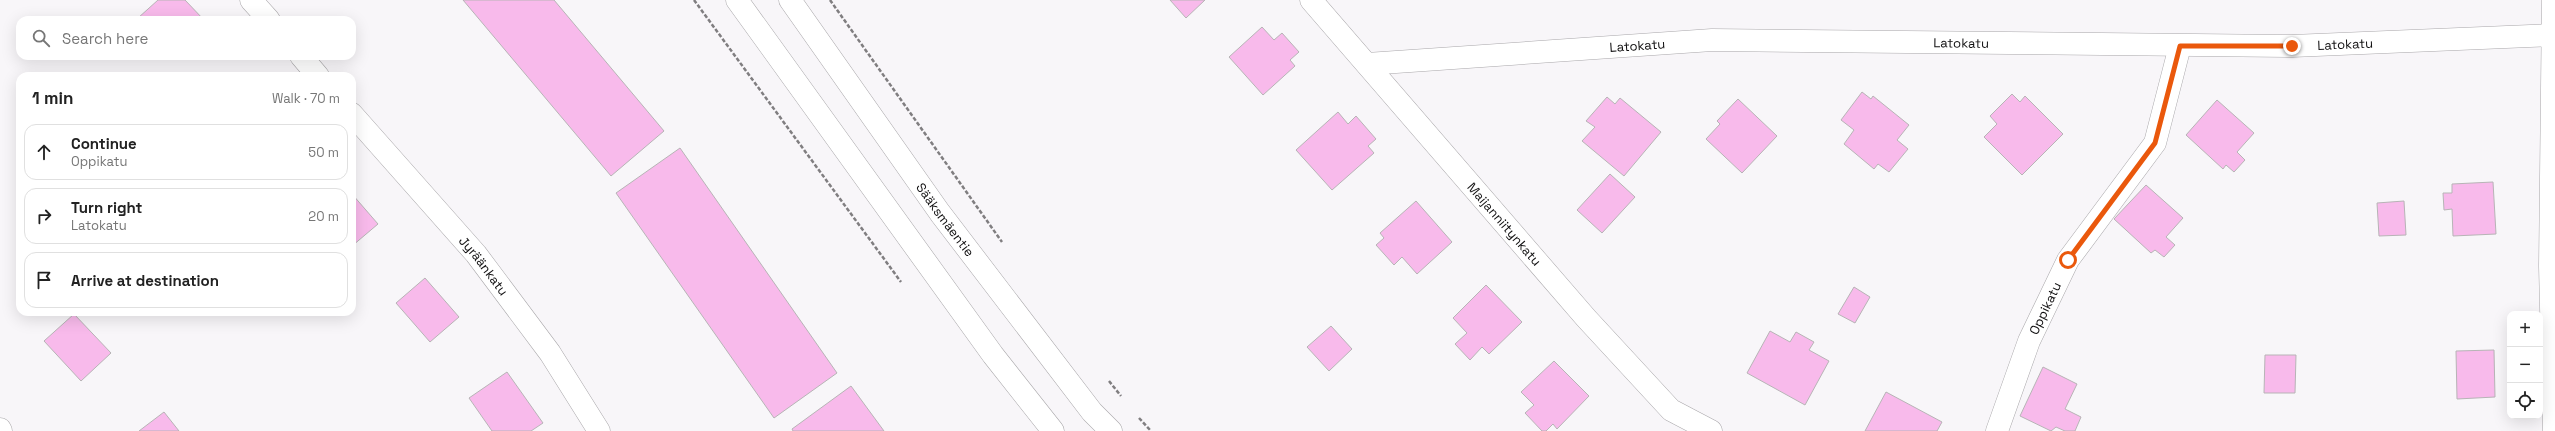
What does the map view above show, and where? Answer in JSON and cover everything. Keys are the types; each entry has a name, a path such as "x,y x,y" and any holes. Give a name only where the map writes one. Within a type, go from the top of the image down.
{"street":[{"path":"251,0 265,16"},
{"path":"737,0 993,355 1053,431"},
{"name":"Sääksmäentie","path":"790,0 940,213 1087,406 1111,431"},
{"name":"Maijanniitynkatu","path":"1311,0 1586,318 1671,410 1711,431"},
{"path":"2553,0 2554,35 2550,266 2554,431"},
{"name":"Latokatu","path":"1367,64 1712,40 2292,46 2554,35"},
{"name":"Oppikatu","path":"1997,431 2028,341 2068,260 2155,143 2180,46"},
{"path":"304,60 315,72"},
{"name":"Jyräänkatu","path":"356,119 476,254 550,353 599,431"}],"path":[{"path":"694,0 906,288"},
{"path":"830,0 1004,244"},
{"path":"1108,380 1126,402"},
{"path":"1136,414 1151,431"}],"building":[{"path":"158,0 185,0 200,16 140,16"},
{"path":"463,0 554,0 664,131 611,176"},
{"path":"1170,0 1205,0 1186,18"},
{"path":"1262,27 1274,40 1282,33 1299,52 1290,60 1295,66 1263,95 1229,57"},
{"path":"1862,92 1871,99 1873,96 1909,125 1897,140 1908,149 1889,172 1878,164 1874,169 1844,144 1854,130 1841,120"},
{"path":"2012,94 2020,102 2025,96 2063,134 2022,175 1984,137 1997,124 1990,116"},
{"path":"1607,97 1615,104 1620,98 1661,132 1624,176 1582,141 1595,127 1586,121"},
{"path":"1738,99 1777,136 1742,173 1706,139 1720,124 1717,121"},
{"path":"2217,100 2254,133 2237,152 2245,160 2234,172 2226,165 2223,169 2186,135"},
{"path":"1338,112 1348,124 1356,116 1376,139 1368,146 1374,153 1332,190 1296,150"},
{"path":"680,148 837,373 774,418 616,193"},
{"path":"1610,174 1635,197 1602,233 1577,210"},
{"path":"2493,182 2496,234 2453,236 2452,209 2444,210 2443,193 2452,193 2452,184"},
{"path":"2146,185 2183,218 2166,237 2175,245 2164,257 2155,250 2151,253 2114,219"},
{"path":"356,199 378,224 356,243"},
{"path":"1416,201 1452,242 1417,274 1402,257 1394,265 1376,245 1384,238 1380,233"},
{"path":"2404,201 2406,235 2379,236 2377,203"},
{"path":"425,278 459,317 430,342 396,303"},
{"path":"1486,285 1522,322 1489,354 1482,347 1470,360 1455,344 1467,333 1453,318"},
{"path":"1854,287 1870,297 1855,323 1838,314"},
{"path":"72,316 76,316 111,353 81,381 44,341"},
{"path":"1331,326 1352,349 1329,371 1307,347"},
{"path":"1770,331 1790,342 1796,332 1814,342 1809,350 1829,361 1805,405 1747,373"},
{"path":"2494,350 2495,397 2457,399 2456,351"},
{"path":"2265,355 2296,355 2295,393 2264,393"},
{"path":"1554,361 1589,396 1557,429 1553,424 1546,431 1542,431 1525,413 1534,405 1521,392"},
{"path":"2043,367 2077,384 2065,409 2081,417 2075,431 2065,431 2056,427 2051,431 2020,416"},
{"path":"507,372 543,423 531,431 492,431 469,398"},
{"path":"851,386 884,431 793,431 792,429"},
{"path":"1886,392 1942,422 1937,431 1865,431"},
{"path":"164,412 179,431 139,431"}],"route":[{"path":"2068,260 2155,143 2180,46 2292,46"}]}
